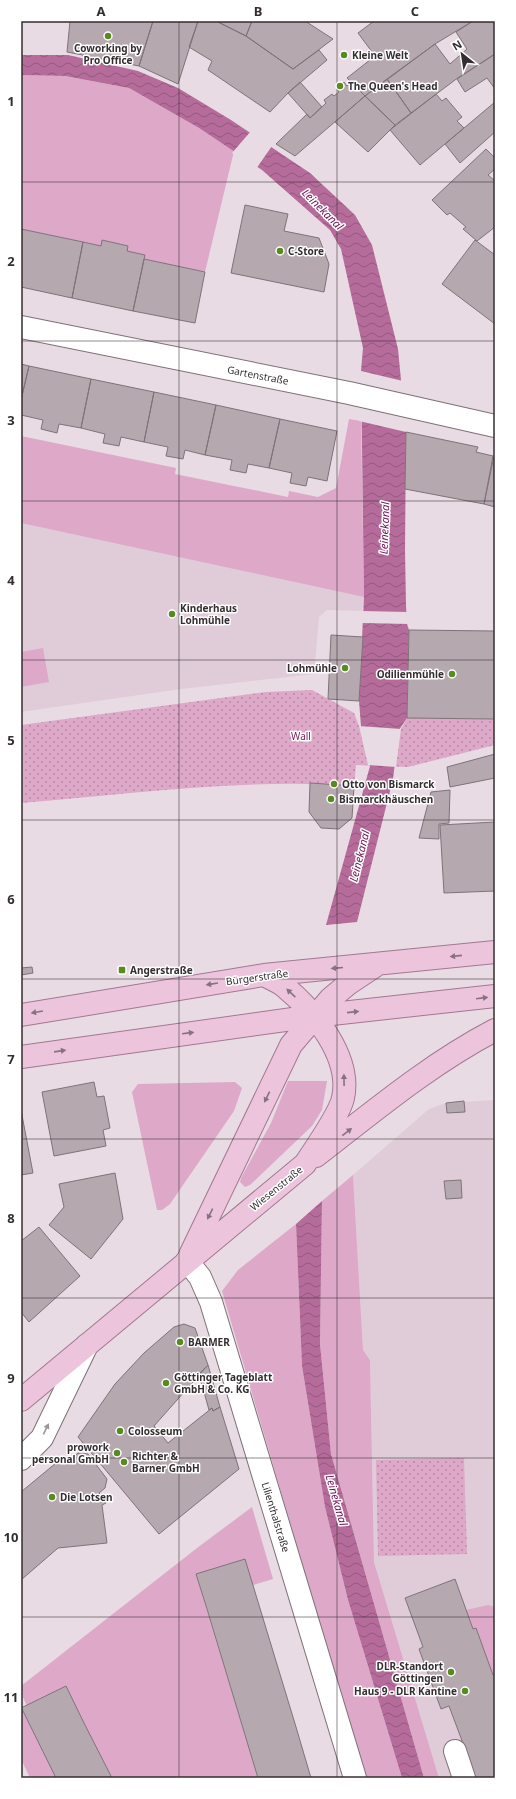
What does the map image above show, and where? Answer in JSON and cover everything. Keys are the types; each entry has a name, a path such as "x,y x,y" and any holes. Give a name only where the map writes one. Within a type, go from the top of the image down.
{"main road":[{"name":"Bürgerstraße","path":"21,1015 264,975 495,952"},
{"path":"187,1261 272,1088 282,1061 291,1046 314,1016 348,984 376,965"},
{"name":"Wiesenstraße","path":"21,1400 306,1164 343,1100 345,1087 341,1059 314,1016 284,986 264,975"},
{"path":"21,1057 314,1016 495,996"},
{"path":"306,1164 420,1075 454,1053 495,1030"}],"street":[{"name":"Gartenstraße","path":"21,327 355,395 495,426"},
{"name":"Lilienthalstraße","path":"187,1261 200,1278 211,1302 355,1778"},
{"name":"Wiesenstraße","path":"21,1459 42,1438 87,1345"},
{"path":"454,1751 464,1778"}],"shaded area":[{"name":"Kinderhaus Lohmühle","path":"21,523 364,597 362,611 327,610 319,617 314,674 181,689 21,712"},
{"path":"495,1100 495,1778 439,1778 374,1562 370,1360 363,1350 353,1175 429,1109 446,1103"}],"green space":[{"path":"21,75 65,76 129,88 199,128 234,151 205,272 144,259 145,255 127,251 128,246 102,240 101,246 21,229"},
{"path":"349,419 361,421 364,597 21,523 21,436 176,468 175,474 288,497 289,491 318,497 336,488"},
{"path":"43,648 49,682 21,687 21,652"},
{"name":"Wall","path":"312,690 354,713 359,726 401,729 407,718 495,719 495,745 408,767 356,765 354,786 312,784 229,785 21,803 21,725 266,692"},
{"path":"288,1081 327,1081 322,1110 312,1126 250,1185 245,1187 240,1182 241,1178 271,1123"},
{"path":"235,1082 242,1088 234,1111 170,1204 162,1210 157,1210 132,1092 138,1084"},
{"path":"353,1175 363,1350 370,1360 374,1562 439,1778 424,1778 331,1454 320,1344 322,1201"},
{"path":"296,1224 302,1366 325,1507 348,1600 402,1778 365,1778 222,1291 238,1270"},
{"path":"464,1458 467,1554 378,1556 376,1460"},
{"path":"252,1507 273,1579 253,1585 196,1574 258,1778 30,1778 21,1759 21,1712 23,1711 21,1708 27,1706 21,1693 21,1686 197,1548"},
{"path":"488,1605 495,1607 495,1675 493,1675 476,1628 473,1629 466,1610"}],"water":[{"name":"Leinekanal","path":"21,55 68,55 138,71 178,88 231,120 310,173 355,215 372,245 398,349 406,432 405,550 406,605 407,624 409,630 407,718 399,730 393,779 357,922 326,925 370,766 361,726 359,701 364,597 361,371 363,348 341,249 330,230 262,170 199,128 129,88 65,76 21,75"},
{"name":"Leinekanal","path":"322,1201 320,1344 331,1454 424,1778 402,1778 348,1600 325,1507 302,1366 296,1224"}],"pier":[{"path":"251,131 272,146 256,169 232,153"},
{"path":"361,371 403,381 408,426 406,432 359,421 359,379"},
{"path":"362,611 408,612 409,624 362,623"},
{"path":"359,726 401,729 396,767 368,765"}],"building":[{"name":"Coworking by Pro Office","path":"70,21 153,21 139,66 67,52"},
{"path":"153,21 198,21 178,84 139,66"},
{"path":"198,21 216,21 246,36 293,69 319,50 327,60 288,93 270,112 208,70 212,61 189,47"},
{"path":"216,21 252,21 246,36"},
{"path":"252,21 305,21 333,39 293,69 246,36"},
{"path":"374,21 473,21 435,44 365,96 347,78 375,56 358,33"},
{"path":"473,21 495,21 495,54 459,77 411,113 387,79 435,44 450,64 467,49 456,32"},
{"path":"495,54 495,89 487,78 465,92 457,79"},
{"path":"387,79 411,113 395,125 365,96"},
{"path":"300,82 322,107 310,118 288,93"},
{"path":"344,82 347,86 351,82 365,96 295,156 276,144 307,114 310,118 326,103 324,100 332,94 334,96 339,92 337,89"},
{"path":"436,94 442,101 446,98 462,117 457,121 464,128 420,165 390,130"},
{"path":"365,96 395,125 368,152 335,122"},
{"path":"495,102 495,132 460,163 445,144"},
{"path":"486,149 495,158 495,169 488,175 495,181 495,227 477,241 463,229 466,227 450,213 447,215 432,200"},
{"name":"C-Store","path":"245,205 288,214 284,231 319,238 329,264 324,292 231,273"},
{"path":"21,229 83,242 72,298 21,287"},
{"path":"102,240 128,246 127,251 145,255 133,311 72,298 83,242 101,246"},
{"path":"475,240 495,255 495,324 442,284"},
{"path":"144,259 205,272 195,323 133,311"},
{"path":"21,364 29,366 21,400"},
{"path":"29,366 91,379 81,428 59,424 57,433 41,429 43,420 21,415 21,400"},
{"path":"91,379 154,392 144,442 121,437 119,446 103,443 105,434 81,428"},
{"path":"154,392 216,405 205,455 185,450 183,459 166,456 168,447 144,442"},
{"path":"216,405 280,419 269,468 248,464 246,473 230,470 232,460 205,455"},
{"path":"280,419 337,431 327,481 308,477 306,486 290,483 292,473 269,468"},
{"path":"406,432 478,447 476,452 493,456 484,504 405,489"},
{"path":"495,451 495,507 484,504"},
{"name":"Odilienmühle","path":"409,630 495,631 495,719 407,718"},
{"name":"Lohmühle","path":"331,635 363,637 359,701 328,699"},
{"path":"495,754 495,778 450,787 447,767"},
{"name":"Bismarckhäuschen","path":"310,783 354,786 352,818 339,829 321,828 309,812"},
{"path":"450,790 449,823 439,824 439,839 419,838 431,792"},
{"path":"495,822 495,891 444,893 440,825"},
{"path":"32,967 33,973 21,975 21,968"},
{"path":"94,1082 97,1097 104,1096 110,1128 103,1130 106,1146 54,1156 42,1092"},
{"path":"464,1101 465,1112 447,1113 446,1103"},
{"path":"21,1110 33,1173 21,1175"},
{"path":"115,1173 123,1219 91,1259 49,1225 64,1207 59,1184"},
{"path":"461,1180 462,1198 446,1199 444,1181"},
{"path":"39,1227 80,1276 29,1322 21,1312 21,1241"},
{"name":"Colosseum","path":"184,1324 195,1328 208,1365 154,1426 168,1443 212,1408 213,1411 220,1407 239,1469 159,1534 78,1437 115,1384 144,1353 174,1327"},
{"path":"208,1365 220,1407 213,1411 212,1408 209,1410 199,1374"},
{"path":"78,1453 88,1454 107,1479 105,1488 99,1493 106,1503 102,1505 107,1543 58,1548 21,1580 21,1492 56,1463 57,1465 68,1456 71,1459"},
{"path":"245,1559 311,1778 258,1778 196,1574"},
{"name":"Haus 9 - DLR Kantine","path":"455,1579 473,1629 476,1628 493,1675 495,1675 495,1778 476,1778 449,1706 441,1709 419,1649 423,1647 405,1598"},
{"path":"66,1686 112,1778 56,1778 21,1708"}],"place":[{"name":"Coworking by Pro Office","path":"108,36"},
{"name":"Kleine Welt","path":"344,55"},
{"name":"The Queen's Head","path":"340,86"},
{"name":"C-Store","path":"280,251"},
{"name":"Kinderhaus Lohmühle","path":"172,614"},
{"name":"Lohmühle","path":"345,668"},
{"name":"Odilienmühle","path":"452,674"},
{"name":"Otto von Bismarck","path":"334,784"},
{"name":"Bismarckhäuschen","path":"331,799"},
{"name":"Angerstraße","path":"122,970"},
{"name":"BARMER","path":"180,1342"},
{"name":"Göttinger Tageblatt GmbH & Co. KG","path":"166,1383"},
{"name":"Colosseum","path":"120,1431"},
{"name":"prowork personal GmbH","path":"117,1453"},
{"name":"Richter & Barner GmbH","path":"124,1462"},
{"name":"Die Lotsen","path":"52,1497"},
{"name":"DLR-Standort Göttingen","path":"451,1672"},
{"name":"Haus 9 - DLR Kantine","path":"465,1691"}]}
